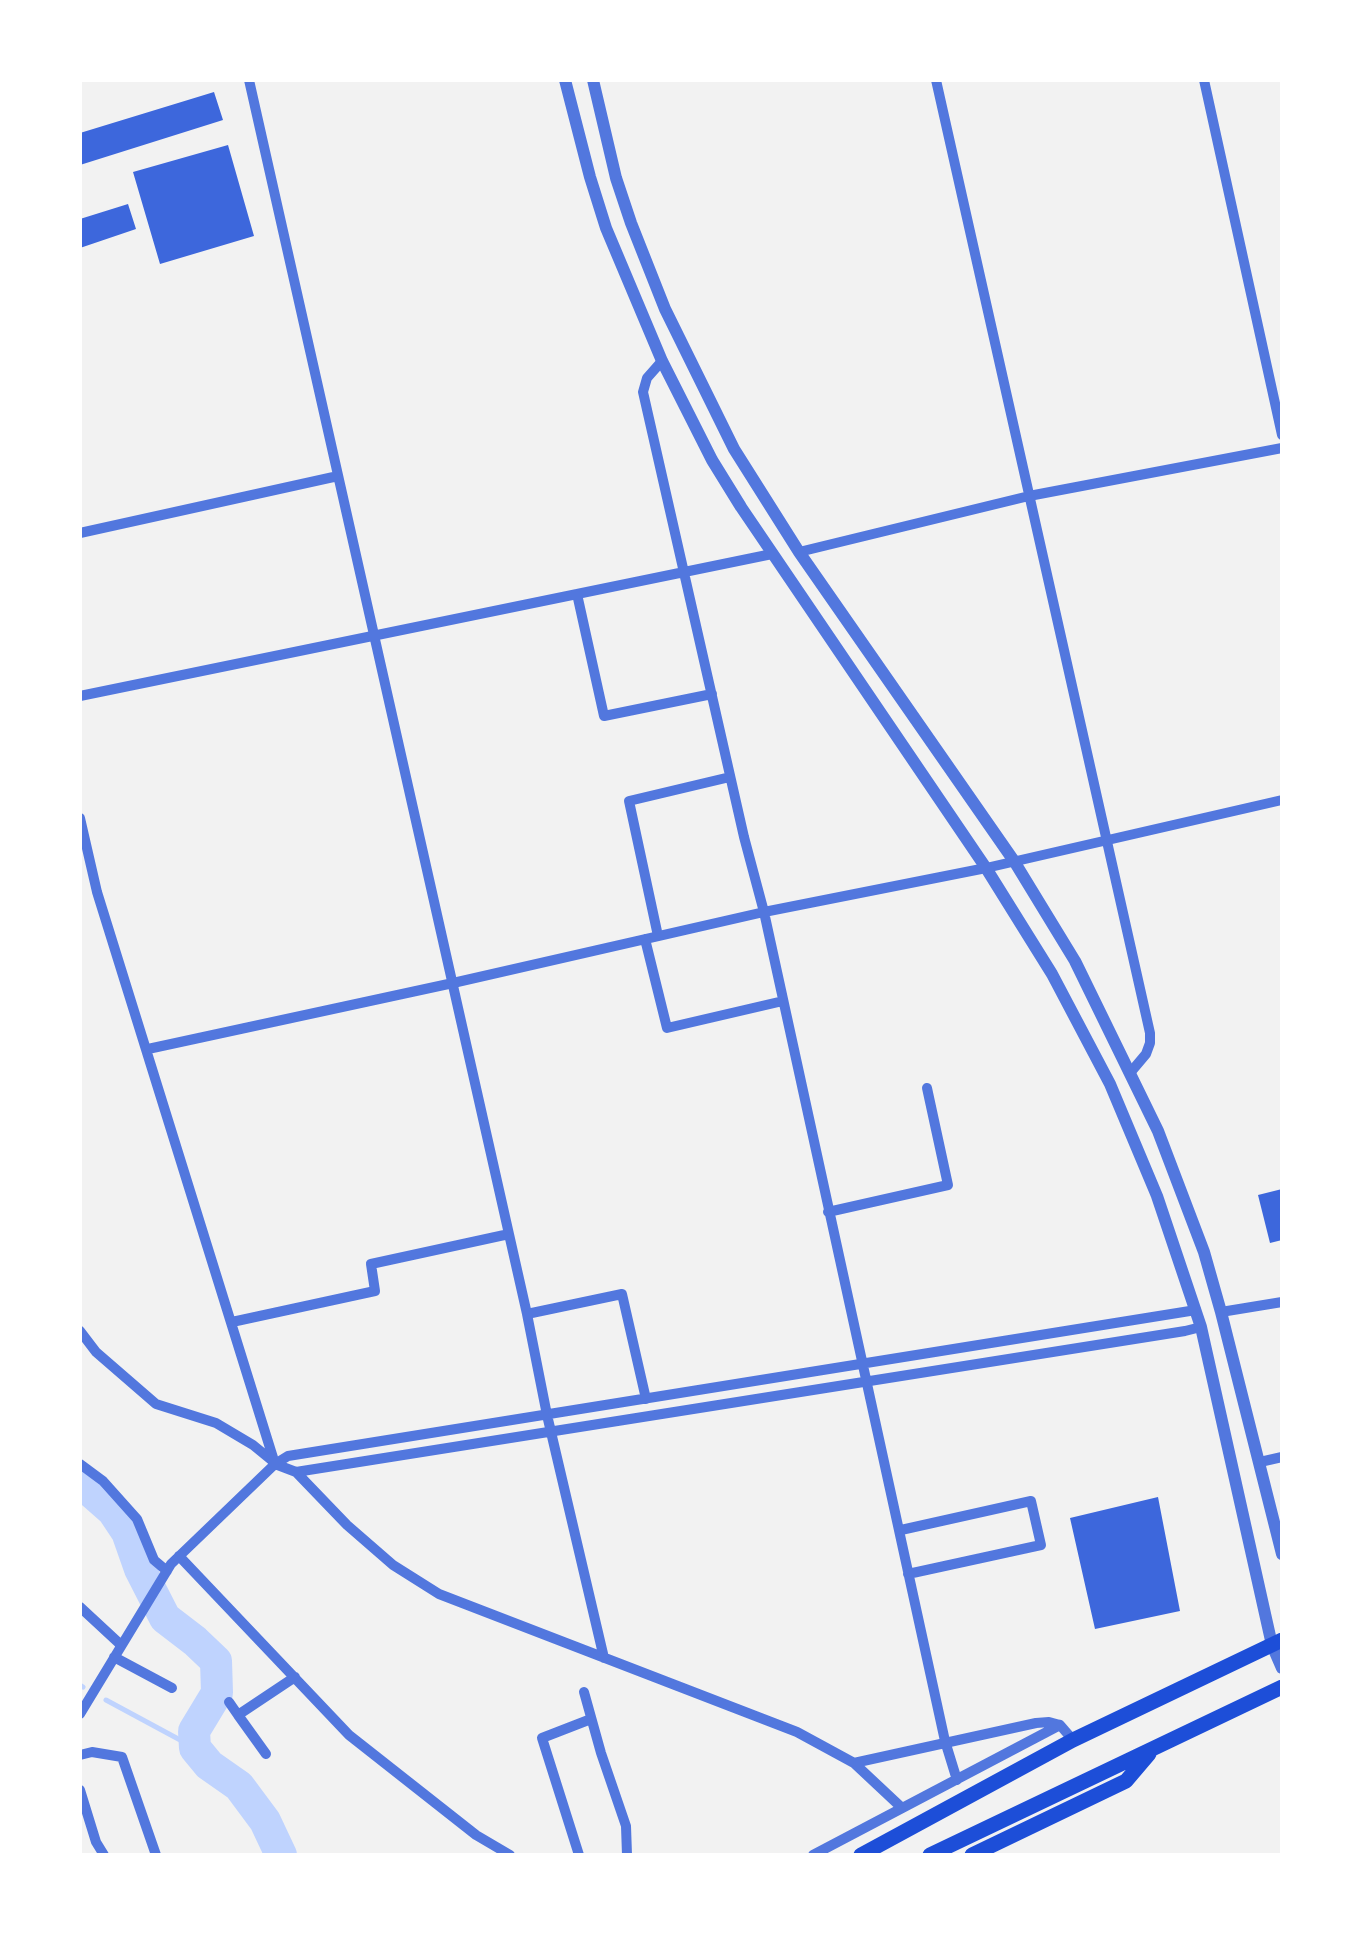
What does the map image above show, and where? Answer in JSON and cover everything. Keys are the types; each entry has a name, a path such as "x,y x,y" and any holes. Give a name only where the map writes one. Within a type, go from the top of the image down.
{"highway":[{"path":"861,1855 1072,1740 1277,1642"},
{"path":"930,1855 1282,1687"},
{"path":"972,1855 1126,1780 1156,1748"}],"street":[{"path":"249,80 604,1658"},
{"path":"565,80 606,228 662,361 712,460 986,868 1052,974 1110,1084 1157,1196 1196,1310 1282,1668"},
{"path":"593,80 616,178 631,222 665,309 734,448 799,552 1014,861 1075,961 1158,1131 1204,1252 1282,1554"},
{"path":"936,80 1150,1033 1146,1054 1130,1072"},
{"path":"1204,80 1282,436"},
{"path":"662,361 648,378 643,392 764,912 865,1382 957,1780"},
{"path":"799,552 1029,496 1282,448"},
{"path":"80,533 338,476"},
{"path":"80,696 772,554"},
{"path":"577,594 604,716 712,694"},
{"path":"658,936 630,801 730,777"},
{"path":"148,1049 1282,800"},
{"path":"80,818 97,892 275,1464"},
{"path":"646,939 667,1028 783,1001"},
{"path":"828,1212 948,1186 927,1088"},
{"path":"232,1322 375,1292 371,1264 509,1234"},
{"path":"527,1314 622,1294 646,1399"},
{"path":"1221,1312 1282,1302"},
{"path":"80,1714 179,1556 288,1456 1196,1310"},
{"path":"296,1472 1201,1327"},
{"path":"80,1331 96,1352 156,1404 216,1422 275,1464 296,1472 393,1565 439,1594 796,1732 854,1763 902,1808"},
{"path":"1260,1462 1282,1457"},
{"path":"80,1464 103,1481 137,1520 154,1560 167,1571"},
{"path":"900,1530 1031,1501 1041,1544 908,1574"},
{"path":"179,1556 349,1735 476,1836 510,1855"},
{"path":"80,1607 121,1645"},
{"path":"114,1657 172,1688"},
{"path":"238,1715 294,1677"},
{"path":"584,1692 626,1826 627,1855"},
{"path":"230,1702 266,1754"},
{"path":"579,1855 542,1738 592,1719"},
{"path":"854,1763 1036,1723 1060,1725 1072,1740"},
{"path":"812,1855 1060,1725"},
{"path":"80,1755 92,1752 122,1756 156,1855"},
{"path":"80,1790 96,1842 104,1855"}],"building":[{"path":"214,92 223,120 80,165 80,133"},
{"path":"228,145 254,236 160,264 133,172"},
{"path":"128,204 136,229 80,248 80,219"},
{"path":"1282,1189 1282,1240 1270,1243 1258,1195"},
{"path":"1158,1497 1180,1611 1095,1629 1070,1518"}],"waterway":[{"path":"80,1482 113,1511 127,1532 140,1569 165,1618 216,1661 217,1693 194,1731 195,1748 209,1765 239,1786 265,1821 281,1855"},
{"path":"106,1700 195,1748"}]}
